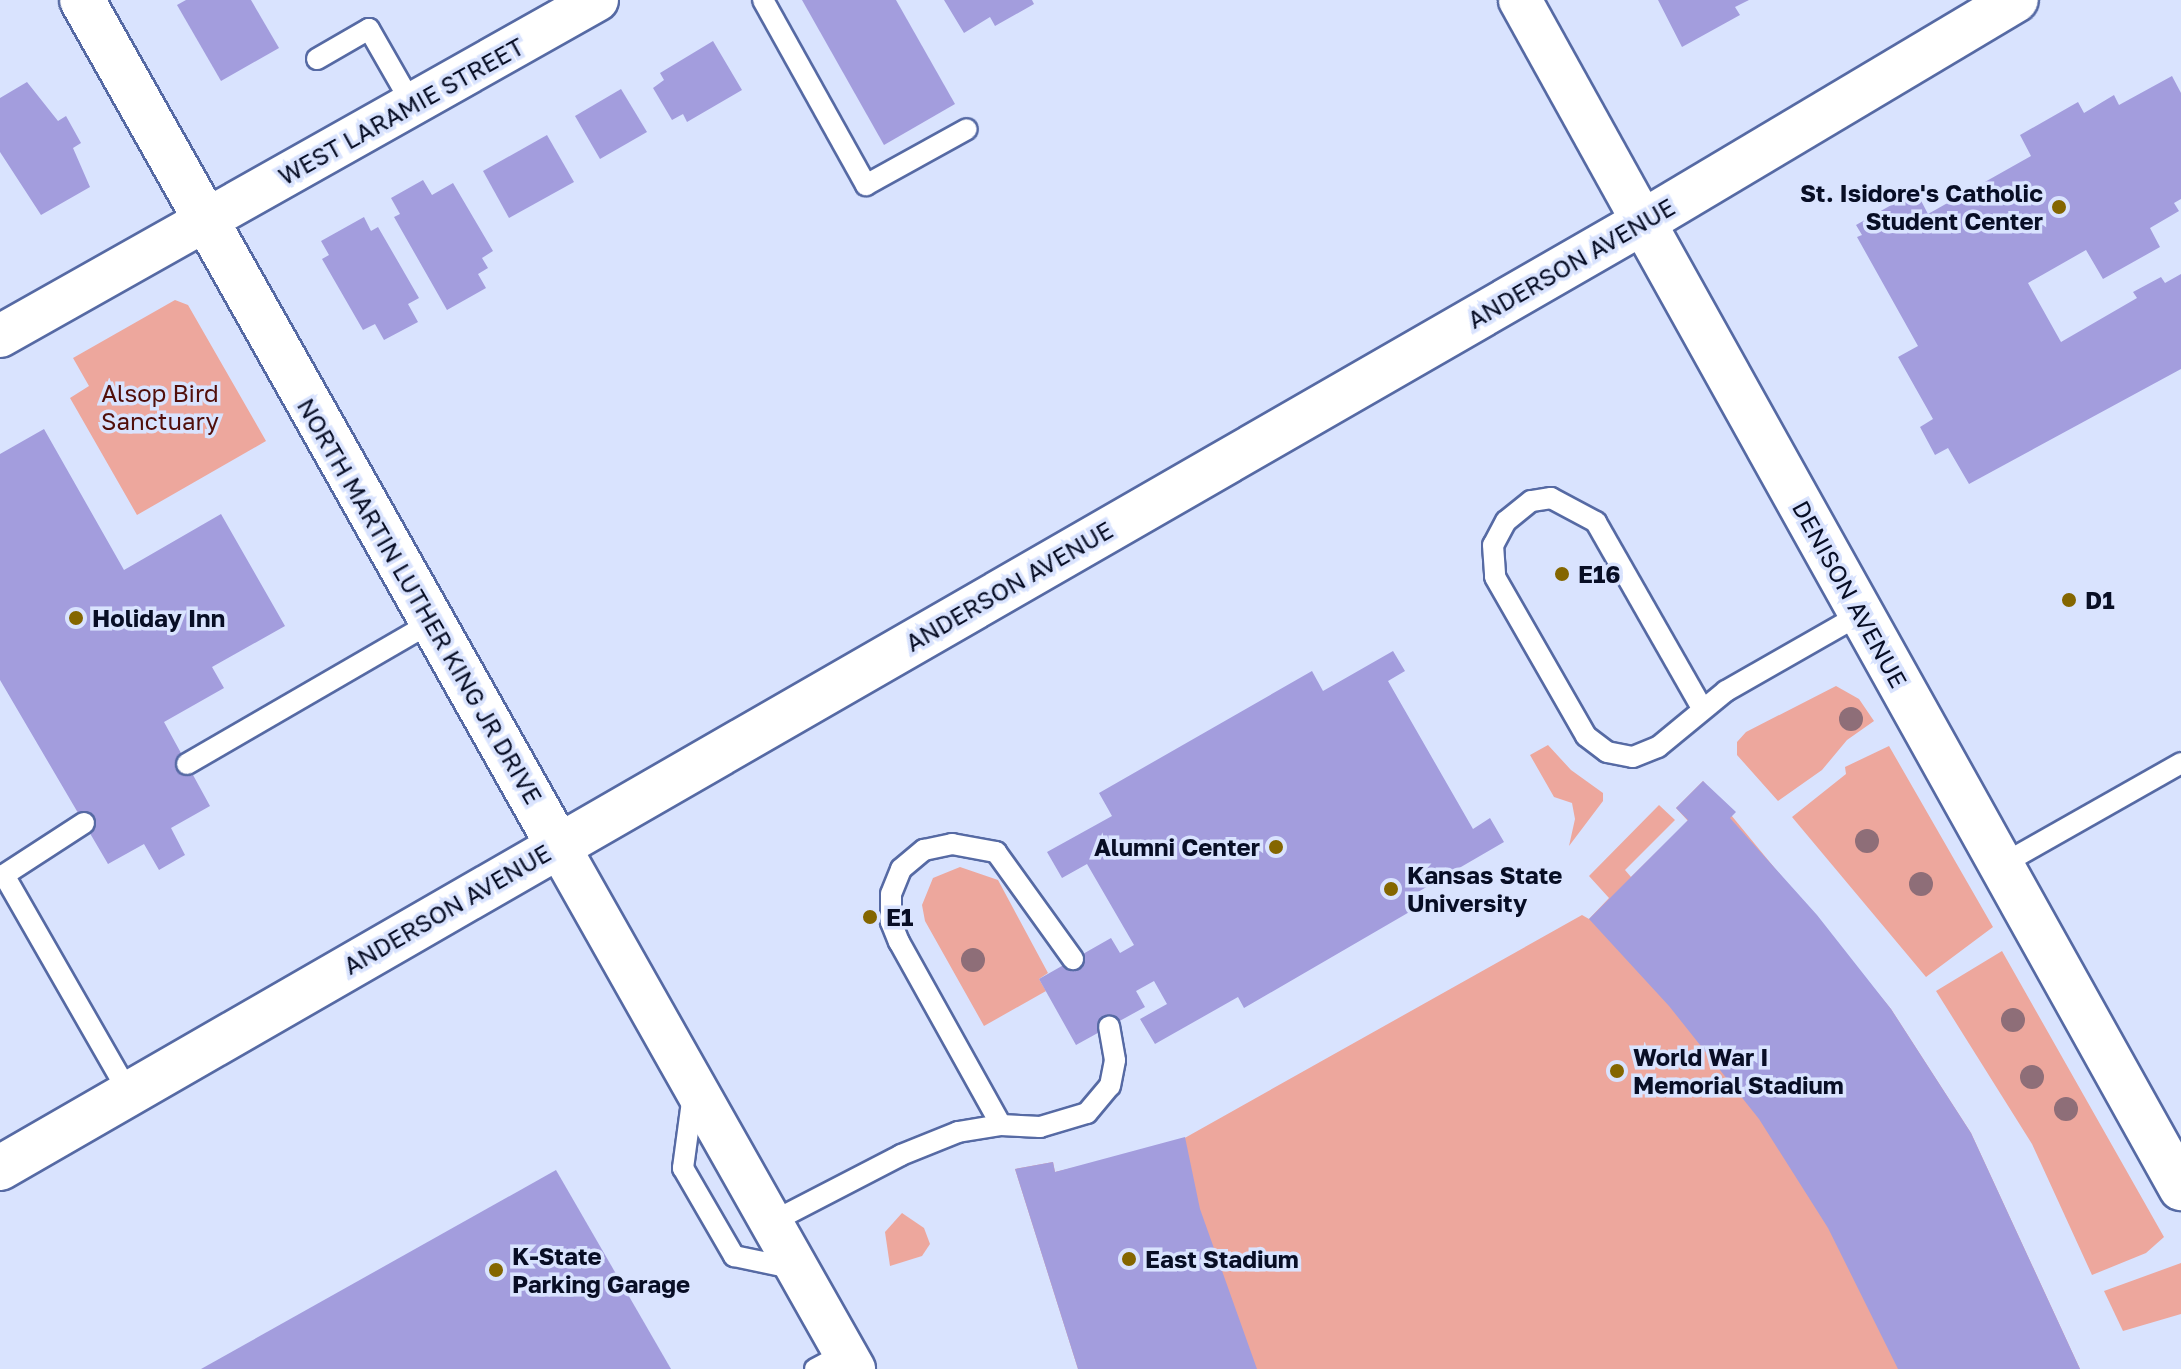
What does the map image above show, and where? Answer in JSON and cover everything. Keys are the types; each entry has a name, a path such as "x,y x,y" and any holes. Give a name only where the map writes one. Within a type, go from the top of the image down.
{"main road":[{"name":"NORTH MARTIN LUTHER KING JR DRIVE","path":"82,0 558,845"},
{"name":"ANDERSON AVENUE","path":"0,1168 1643,222 2016,0"},
{"name":"DENISON AVENUE","path":"1643,222 2001,865 2175,1164"}],"street":[{"name":"WEST LARAMIE STREET","path":"0,336 597,0"},
{"name":"DENISON AVENUE","path":"1520,0 1643,222"},
{"name":"NORTH MARTIN LUTHER KING JR DRIVE","path":"558,845 799,1269 838,1364"}],"lane":[{"path":"763,0 866,185 967,129"},
{"path":"317,59 369,29 412,104"},
{"path":"1702,708 1596,522 1551,498 1531,501 1506,521 1493,545 1495,577 1586,736 1607,752 1633,757 1658,747 1702,708 1861,614"},
{"path":"187,764 432,622"},
{"path":"2001,865 2181,763"},
{"path":"84,823 2,871 129,1093"},
{"path":"1001,1125 899,942 891,922 891,894 901,869 924,850 952,844 996,852 1073,959"},
{"path":"772,1222 901,1155 958,1132 1001,1125 1056,1125 1097,1104 1110,1086 1115,1060 1109,1027"},
{"path":"694,1086 683,1168 734,1256 799,1269"}],"green space":[{"name":"Alsop Bird Sanctuary","path":"175,300 188,305 266,441 137,515 70,398 89,386 73,358"},
{"path":"1836,686 1859,699 1874,721 1847,740 1822,770 1778,801 1737,755 1737,742 1746,732"},
{"path":"1548,745 1571,770 1603,793 1603,801 1569,846 1575,819 1572,803 1554,797 1530,755"},
{"path":"1889,746 1993,927 1926,977 1792,817 1846,774 1845,767"},
{"name":"World War I Memorial Stadium","path":"1703,781 1891,1009 1971,1133 2080,1369 1078,1369 1015,1169 1053,1162 1055,1172 1174,1144 1582,915 1589,919 1609,898 1589,876 1659,805 1675,820 1625,870 1631,877 1688,821 1676,808"},
{"path":"960,867 998,880 1048,973 1039,979 1046,991 984,1026 925,921 922,905 933,878"},
{"path":"2002,951 2164,1237 2146,1253 2092,1275 2032,1144 1936,991"},
{"path":"902,1213 924,1228 930,1244 922,1256 890,1266 885,1232"},
{"path":"2181,1263 2181,1314 2123,1331 2104,1291"}],"building":[{"path":"186,0 251,0 279,48 221,81 177,5"},
{"path":"802,0 896,0 955,104 884,145"},
{"path":"944,0 1032,0 1034,4 995,26 990,17 964,33"},
{"path":"1658,0 1749,0 1735,7 1740,15 1682,47"},
{"path":"713,41 742,90 687,122 683,114 672,120 653,88 664,80 660,73"},
{"path":"2172,76 2181,93 2181,199 2174,203 2179,211 2150,228 2160,247 2103,279 2086,250 2028,283 2061,342 2137,298 2133,292 2161,277 2165,283 2181,274 2181,369 1969,484 1948,448 1935,455 1920,427 1933,419 1898,357 1918,346 1857,237 1862,235 1856,225 1916,191 1928,214 2031,156 2020,135 2078,102 2084,113 2114,95 2119,105"},
{"path":"27,82 58,121 66,116 81,143 73,148 90,187 41,215 0,152 0,98"},
{"path":"621,89 647,132 600,159 575,116"},
{"path":"547,135 574,182 509,218 483,171"},
{"path":"423,180 432,195 453,183 493,251 482,258 488,268 478,274 486,288 447,310 394,217 400,214 391,198"},
{"path":"364,217 371,231 378,227 419,298 408,304 418,322 384,340 375,324 363,330 322,259 329,255 321,241"},
{"name":"Holiday Inn","path":"44,429 124,570 221,514 285,626 212,667 224,688 164,722 210,806 171,828 185,855 159,870 144,844 108,864 0,680 0,454"},
{"name":"Alumni Center","path":"1393,651 1405,671 1388,681 1473,829 1490,818 1504,842 1411,896 1418,907 1244,1008 1238,997 1155,1044 1140,1019 1167,1004 1154,981 1136,991 1145,1007 1076,1045 1039,979 1111,938 1120,953 1134,945 1087,864 1062,878 1047,852 1112,816 1099,793 1312,671 1323,691"},
{"path":"1703,781 1736,812 1730,818 1817,915 1891,1009 1971,1133 2080,1369 1898,1369 1828,1228 1759,1119 1669,1006 1589,919 1688,820 1676,808"},
{"name":"East Stadium","path":"1185,1137 1200,1209 1257,1369 1078,1369 1015,1169 1053,1162 1055,1172"},
{"name":"K-State Parking Garage","path":"556,1170 671,1369 201,1369"}],"place":[{"name":"St. Isidore's Catholic Student Center","path":"2059,207"},
{"name":"E16","path":"1562,574"},
{"name":"D1","path":"2069,600"},
{"name":"Holiday Inn","path":"76,618"},
{"name":"Alumni Center","path":"1276,847"},
{"name":"Kansas State University","path":"1391,889"},
{"name":"E1","path":"870,917"},
{"name":"World War I Memorial Stadium","path":"1617,1071"},
{"name":"East Stadium","path":"1129,1259"},
{"name":"K-State Parking Garage","path":"496,1270"}]}
